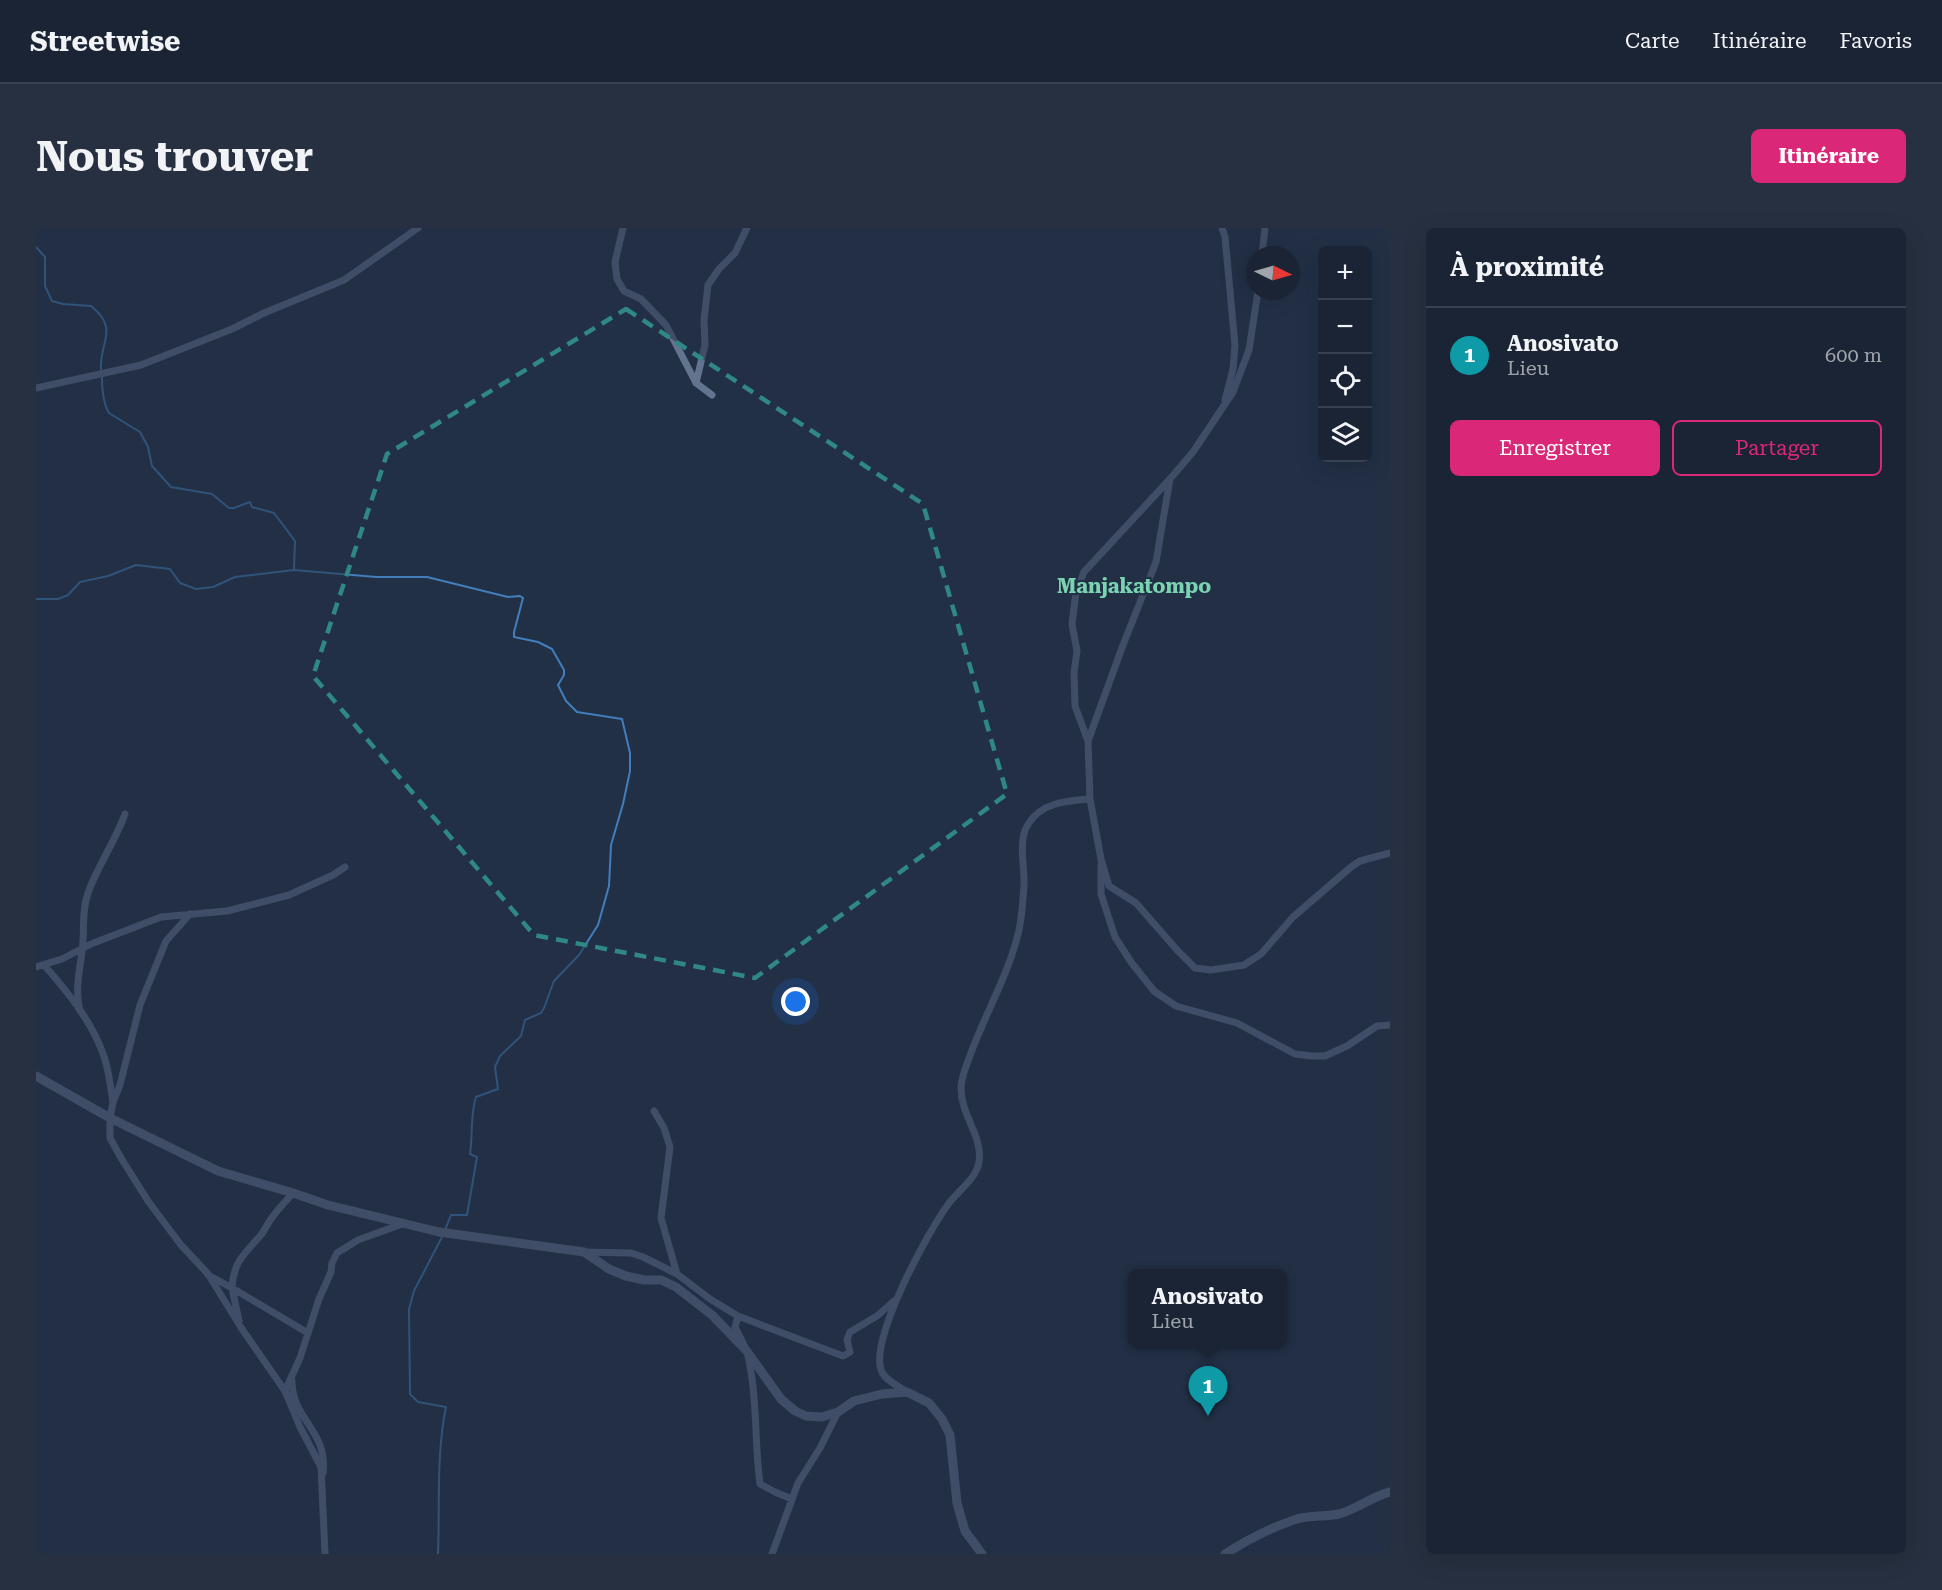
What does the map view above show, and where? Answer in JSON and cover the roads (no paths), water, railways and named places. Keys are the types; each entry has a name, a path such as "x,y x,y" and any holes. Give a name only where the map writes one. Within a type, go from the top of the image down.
{"street":[{"path":"36,388 141,366 232,329 264,313 344,280 418,228"},
{"path":"623,228 615,262 617,279 624,291 641,299 666,325 696,383 712,395"},
{"path":"696,383 705,345 704,320 708,285 719,269 735,253 747,228"},
{"path":"1222,228 1225,237 1235,345 1233,369 1225,404"},
{"path":"1263,246 1265,228"},
{"path":"1257,300 1249,350 1233,392 1193,452 1084,572 1077,592 1072,624 1077,651 1074,673 1075,706 1088,741 1090,799 1101,859 1109,886 1136,903 1195,968 1211,970 1244,965 1261,954 1293,917 1351,867 1360,861 1390,853"},
{"path":"1088,741 1156,562 1170,478"},
{"path":"982,1554 965,1531 957,1503 950,1435 942,1419 928,1403 885,1377 880,1370 882,1348 896,1300 936,1220 953,1197 975,1174 979,1161 978,1139 966,1116 961,1087 977,1035 1003,980 1019,930 1024,885 1023,837 1027,825 1035,814 1061,802 1090,799"},
{"path":"80,1011 77,987 82,948 82,916 88,893 114,842 125,814"},
{"path":"1101,859 1101,894 1115,937 1154,991 1176,1006 1237,1023 1295,1054 1311,1056 1325,1056 1347,1046 1377,1026 1390,1025"},
{"path":"113,1102 103,1053 80,1011 64,989 40,966 166,915 227,911 290,895 345,867"},
{"path":"190,915 166,941 140,1005 120,1085 113,1102 110,1138 148,1200 207,1274 240,1327 285,1391 300,1428 321,1467 325,1554"},
{"path":"36,1076 110,1118 218,1172 328,1205 442,1232 584,1252 631,1253 677,1274 738,1316 843,1356 850,1352 847,1340 850,1332 878,1316 896,1300"},
{"path":"654,1111 664,1128 670,1147 661,1218 677,1274"},
{"path":"240,1327 232,1288 232,1276 242,1256 293,1193"},
{"path":"285,1391 292,1378 337,1253 357,1240 402,1224"},
{"path":"584,1252 609,1269 626,1276 644,1280 661,1280 676,1287 712,1314 746,1350 781,1399 795,1411 806,1416 822,1417 838,1412 854,1401 882,1394 907,1392"},
{"path":"207,1274 308,1333"},
{"path":"738,1316 735,1327 746,1350 755,1403 756,1459 760,1484 792,1499"},
{"path":"292,1378 295,1403 324,1451 322,1484"},
{"path":"772,1554 798,1483 820,1448 838,1412"},
{"path":"1225,1554 1245,1542 1298,1519 1337,1514 1362,1506 1381,1494 1390,1492"}],"waterway":[{"path":"36,247 45,257 45,286 52,301 91,306 105,322 106,336 101,369"},
{"path":"102,377 104,400 109,413 140,432 148,447 152,466 171,487 212,494 229,508 250,502 252,507 274,513 295,541 294,569"},
{"path":"36,599 58,599 68,595 80,582 108,576 136,565 170,569 180,583 196,589 213,587 235,577 294,570 376,577 427,577 508,597 520,596 523,598 514,637 538,642 552,649 564,670 564,675 558,685 566,701 577,712 622,719 630,753 630,771 611,845 609,886 598,925 579,955 554,981 541,1013 525,1020 521,1036 500,1056 495,1067 498,1089 476,1097 470,1154 477,1157 467,1215 451,1215 445,1230"},
{"path":"438,1554 440,1462 446,1407 418,1402 410,1394 409,1309 414,1291 443,1235"}],"place":[{"name":"Anosivato","path":"1208,1416"}],"district":[{"name":"Manjakatompo","path":"1134,586"}]}
